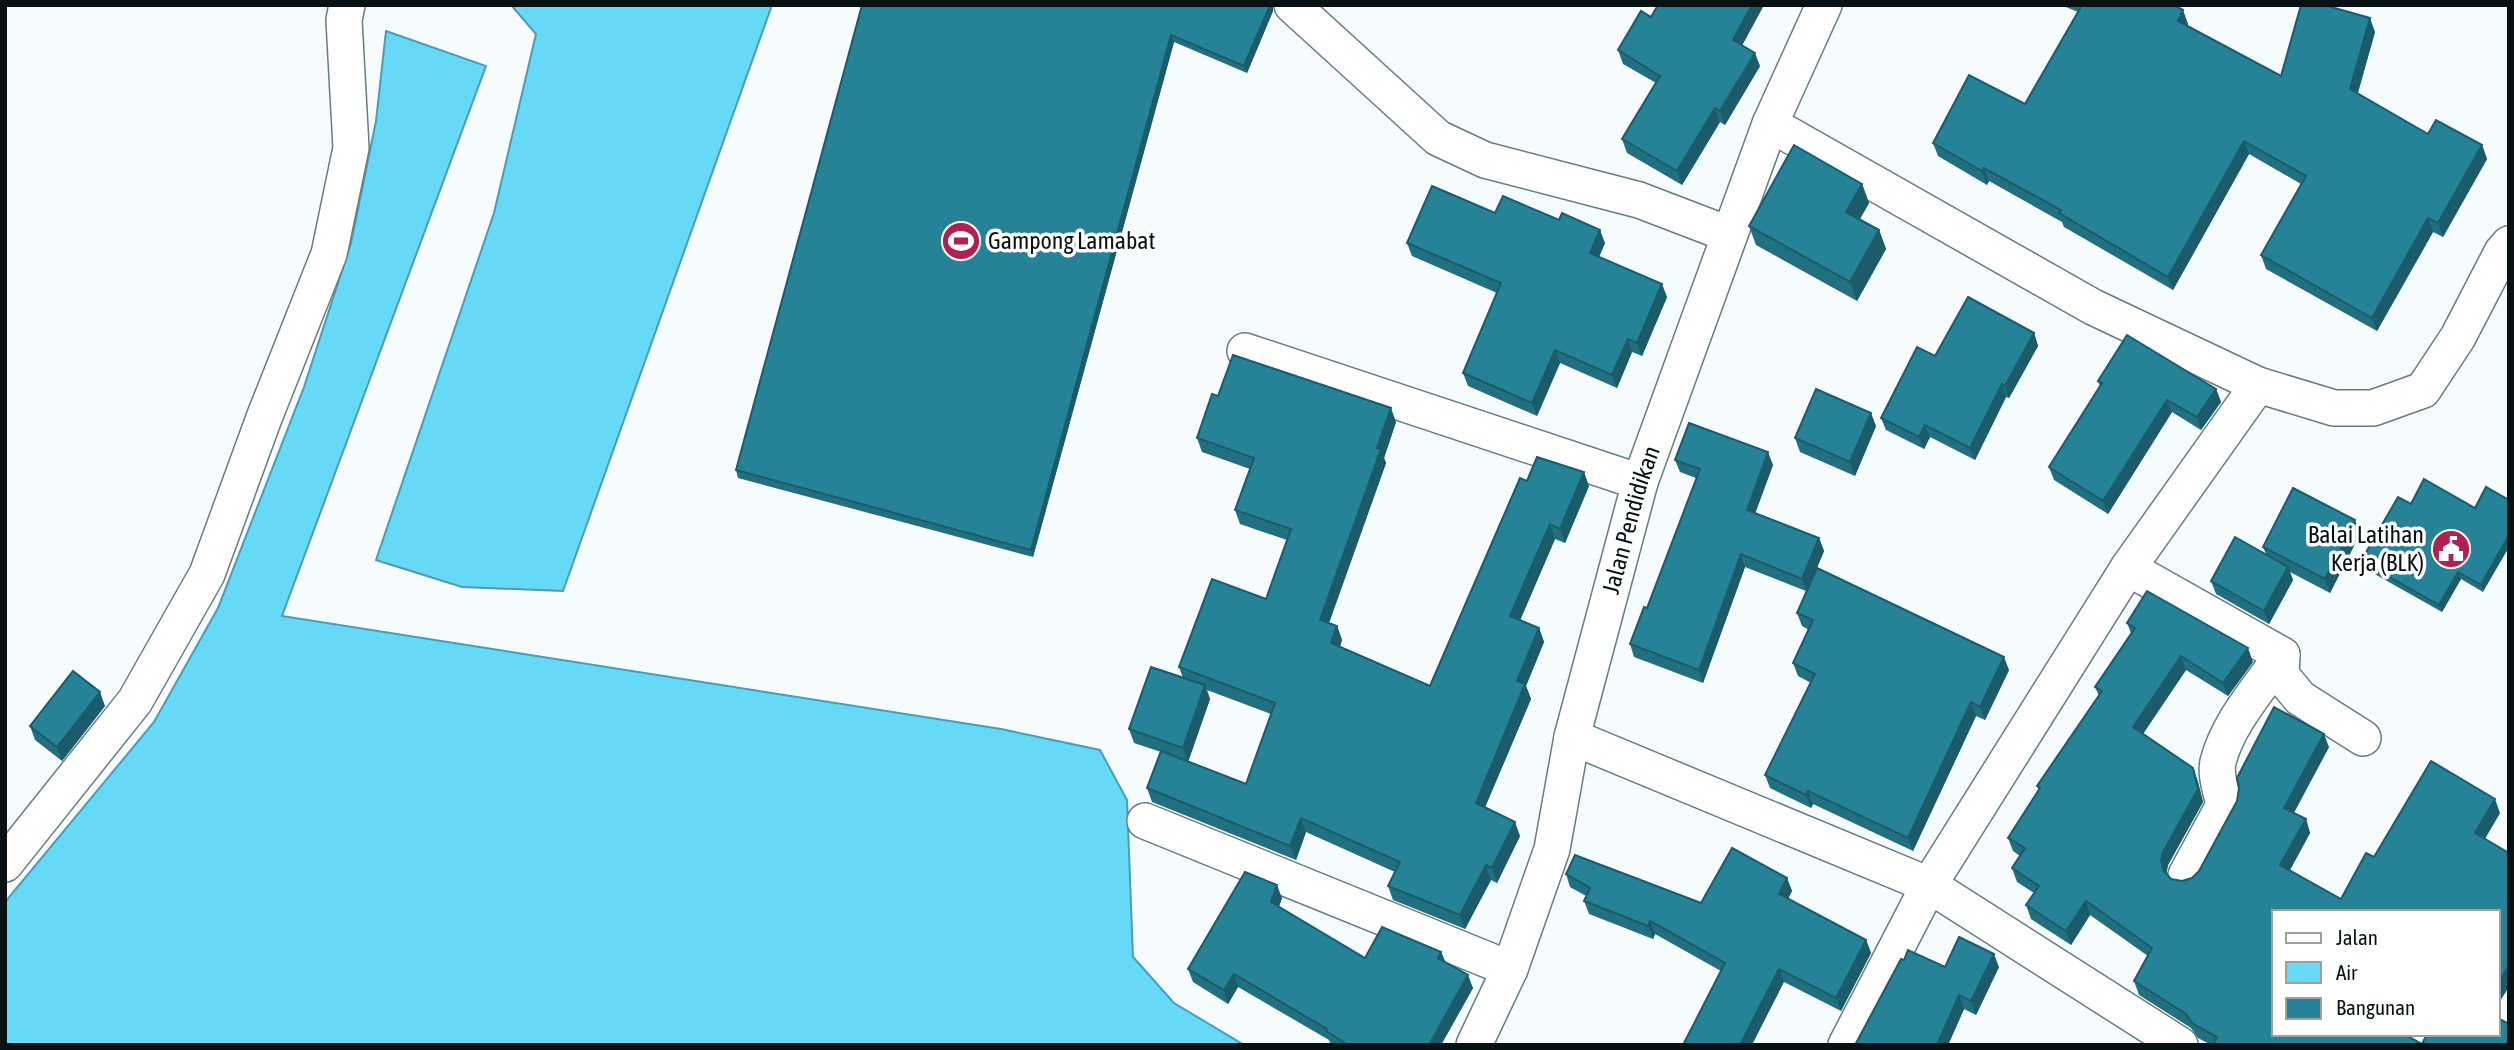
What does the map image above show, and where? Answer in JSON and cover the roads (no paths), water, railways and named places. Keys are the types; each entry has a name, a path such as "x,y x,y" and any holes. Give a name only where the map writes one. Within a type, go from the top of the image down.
{"street":[{"path":"5,864 135,701 207,574 264,418 329,254 351,148 344,20 347,5"},
{"path":"1292,5 1438,138 1485,160 1639,200 1728,234"},
{"name":"Jalan Pendidikan","path":"1474,1045 1510,969 1552,849 1572,737 1640,482 1770,124 1824,5"},
{"path":"1770,124 2093,307 2258,385 2334,408 2373,408 2423,390 2458,337 2502,252 2509,244"},
{"path":"1245,351 1640,482"},
{"path":"1846,1045 1930,885 2128,568 2258,385"},
{"path":"2128,568 2282,655"},
{"path":"2282,655 2281,675 2300,698 2363,738"},
{"path":"2186,875 2224,805 2218,779 2218,763 2235,723 2282,655"},
{"path":"1572,737 1930,885 2180,1045"},
{"path":"1145,821 1510,969"}],"water":[{"path":"511,5 772,5 563,591 462,587 376,560 494,213 536,34"},
{"path":"386,31 486,66 282,616 1001,729 1100,750 1127,800 1133,957 1174,1003 1244,1045 5,1045 5,902 154,722 218,608 304,387 351,243 376,121"}],"place":[{"name":"Gampong Lamabat","path":"961,241"},
{"name":"Balai Latihan Kerja (BLK)","path":"2451,549"}]}
